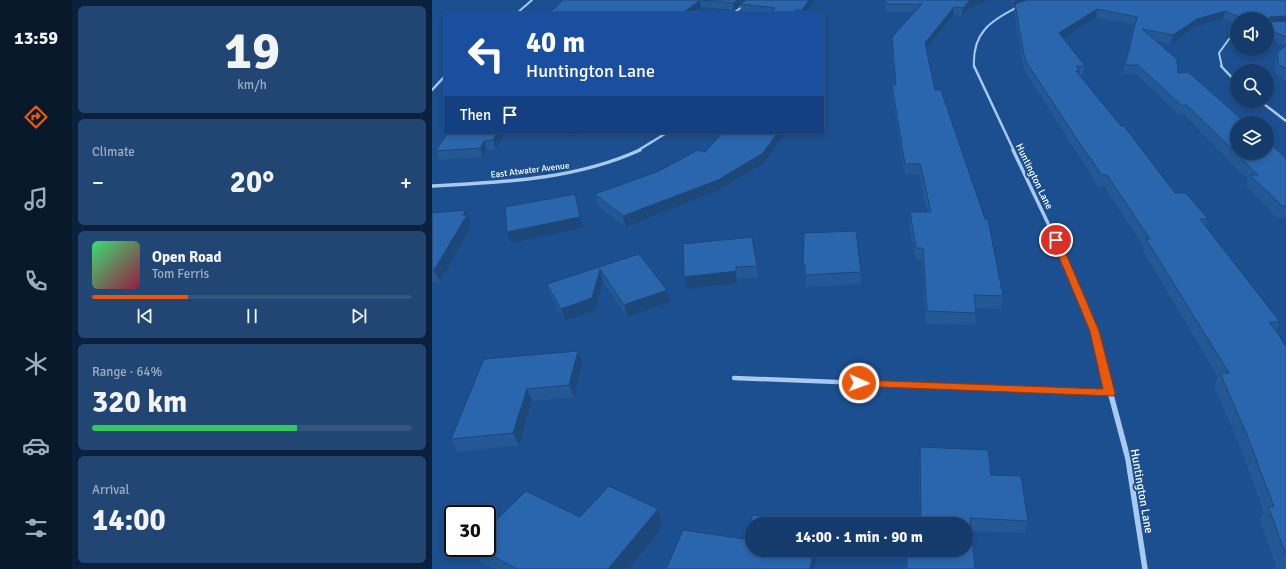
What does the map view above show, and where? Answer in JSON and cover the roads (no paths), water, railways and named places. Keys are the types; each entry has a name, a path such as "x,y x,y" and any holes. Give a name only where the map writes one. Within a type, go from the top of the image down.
{"street":[{"path":"518,12 532,0"},
{"path":"735,12 752,0"},
{"name":"Huntington Lane","path":"1021,6 997,19 979,36 975,43 972,57 974,69 1063,253 1094,331 1128,459 1145,569"},
{"path":"1230,39 1218,53 1220,65 1230,76"},
{"path":"432,90 444,77"},
{"path":"1269,108 1286,121"},
{"name":"East Atwater Avenue","path":"432,186 520,180 579,171 625,158 665,134"},
{"path":"734,378 1110,393"}]}
